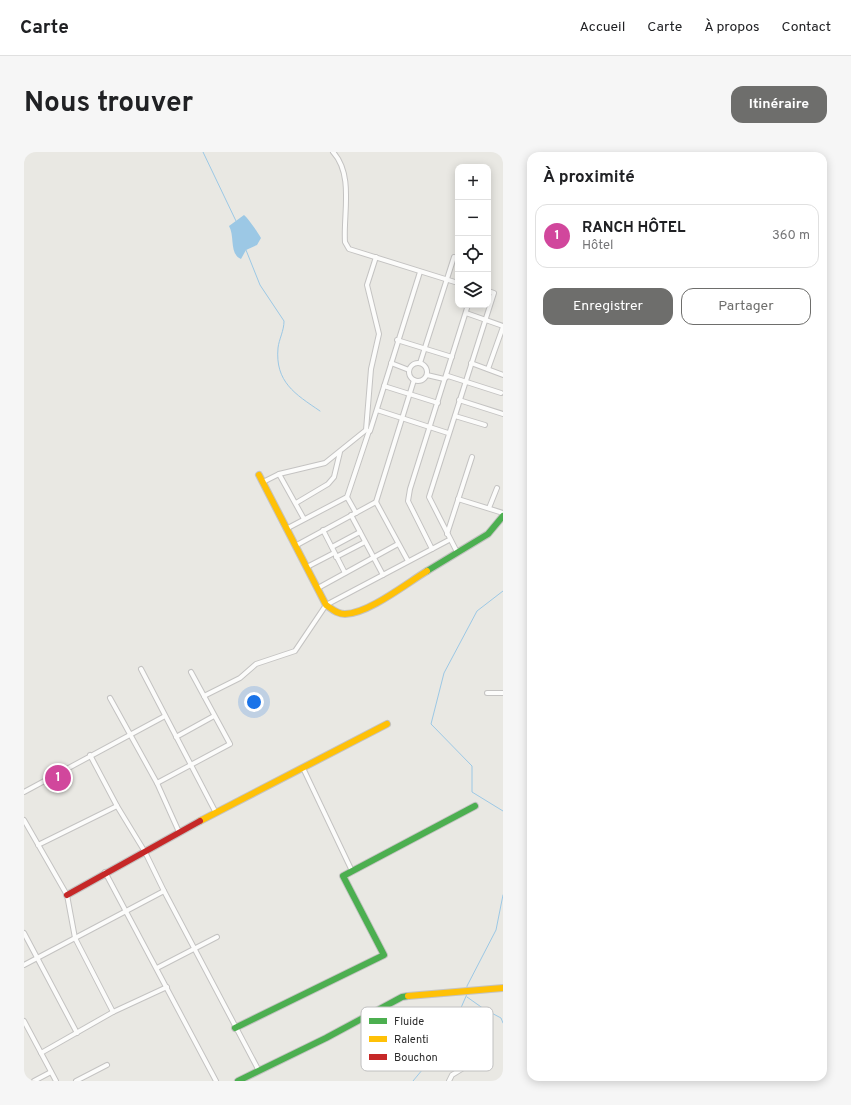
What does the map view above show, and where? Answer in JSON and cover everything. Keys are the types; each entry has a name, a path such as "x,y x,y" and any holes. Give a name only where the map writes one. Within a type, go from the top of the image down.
{"street":[{"path":"333,152 343,168 345,191 345,242 349,249 420,272 455,281"},
{"path":"420,363 454,256"},
{"path":"368,431 371,369 378,334 367,284 376,257"},
{"path":"356,513 348,497 420,272"},
{"path":"491,292 494,293 491,302"},
{"path":"432,549 408,501 410,489 431,428 444,379 467,308"},
{"path":"457,552 449,540 429,497 489,308"},
{"path":"466,313 503,326 488,369"},
{"path":"398,340 452,357"},
{"path":"391,363 409,370"},
{"path":"420,363 426,367 426,375 422,380 414,380 410,376 409,370 413,364 420,363"},
{"path":"471,363 503,375"},
{"path":"426,375 444,379 448,376 501,393"},
{"path":"295,546 376,502 411,394 414,380"},
{"path":"384,386 438,403"},
{"path":"459,400 503,414"},
{"path":"377,410 448,433"},
{"path":"455,416 485,425"},
{"path":"263,482 279,474 325,463 368,431"},
{"path":"296,503 328,484 334,477 340,452"},
{"path":"446,534 472,457"},
{"path":"279,474 304,519"},
{"path":"259,475 326,605 334,612 344,614 358,611 376,603 488,534 503,515 489,508 458,499"},
{"path":"489,508 497,488"},
{"path":"286,529 348,497"},
{"path":"376,502 408,561"},
{"path":"351,516 372,558 383,575"},
{"path":"323,530 344,573"},
{"path":"332,547 360,532"},
{"path":"204,696 240,678 256,664 295,651 326,605 449,540"},
{"path":"306,567 365,542"},
{"path":"318,588 398,544"},
{"path":"141,669 216,813"},
{"path":"156,783 230,744 191,672"},
{"path":"487,693 503,692"},
{"path":"110,698 156,783 179,832"},
{"path":"24,792 90,755 165,716"},
{"path":"176,737 214,716"},
{"path":"67,895 105,872 145,852 179,832 387,724"},
{"path":"90,755 117,806 145,852 258,1071"},
{"path":"303,768 352,871"},
{"path":"38,845 117,806"},
{"path":"235,1028 384,955 344,876 475,806"},
{"path":"24,820 67,895 76,938 113,1012"},
{"path":"105,872 216,1081"},
{"path":"24,964 164,891"},
{"path":"24,933 77,1032"},
{"path":"157,968 217,938"},
{"path":"41,1053 113,1012 167,987"},
{"path":"383,1007 402,997 467,990 503,988"},
{"path":"238,1081 361,1019"},
{"path":"24,1021 56,1081"},
{"path":"76,1081 107,1065"},
{"path":"449,1081 452,1075 458,1071"},
{"path":"34,1081 51,1072"}],"water":[{"path":"244,215 261,238 257,245 246,250 241,259 237,257 235,253 229,226"}],"waterway":[{"path":"203,152 236,221"},
{"path":"246,250 260,285 284,321 278,348 278,360 283,378 295,393 320,411"},
{"path":"503,591 477,611 444,673 431,724 472,766 472,792 503,811"},
{"path":"467,989 467,986 496,930 503,895"},
{"path":"461,1007 467,994"},
{"path":"467,997 481,1007"},
{"path":"493,1014 501,1018 503,1023"},
{"path":"413,1081 421,1071"}],"traffic: fast":[{"path":"427,571 488,534 503,516"},
{"path":"235,1028 384,955 343,876 475,806"},
{"path":"383,1007 402,997 408,996"},
{"path":"238,1081 361,1019"}],"traffic: slow":[{"path":"259,475 326,605 335,611 345,614 354,613 365,609 376,604 427,571"},
{"path":"200,821 387,724"},
{"path":"408,996 503,988"}],"traffic: jam":[{"path":"67,895 200,821"}],"place":[{"name":"RANCH HÔTEL","path":"58,778"}]}
